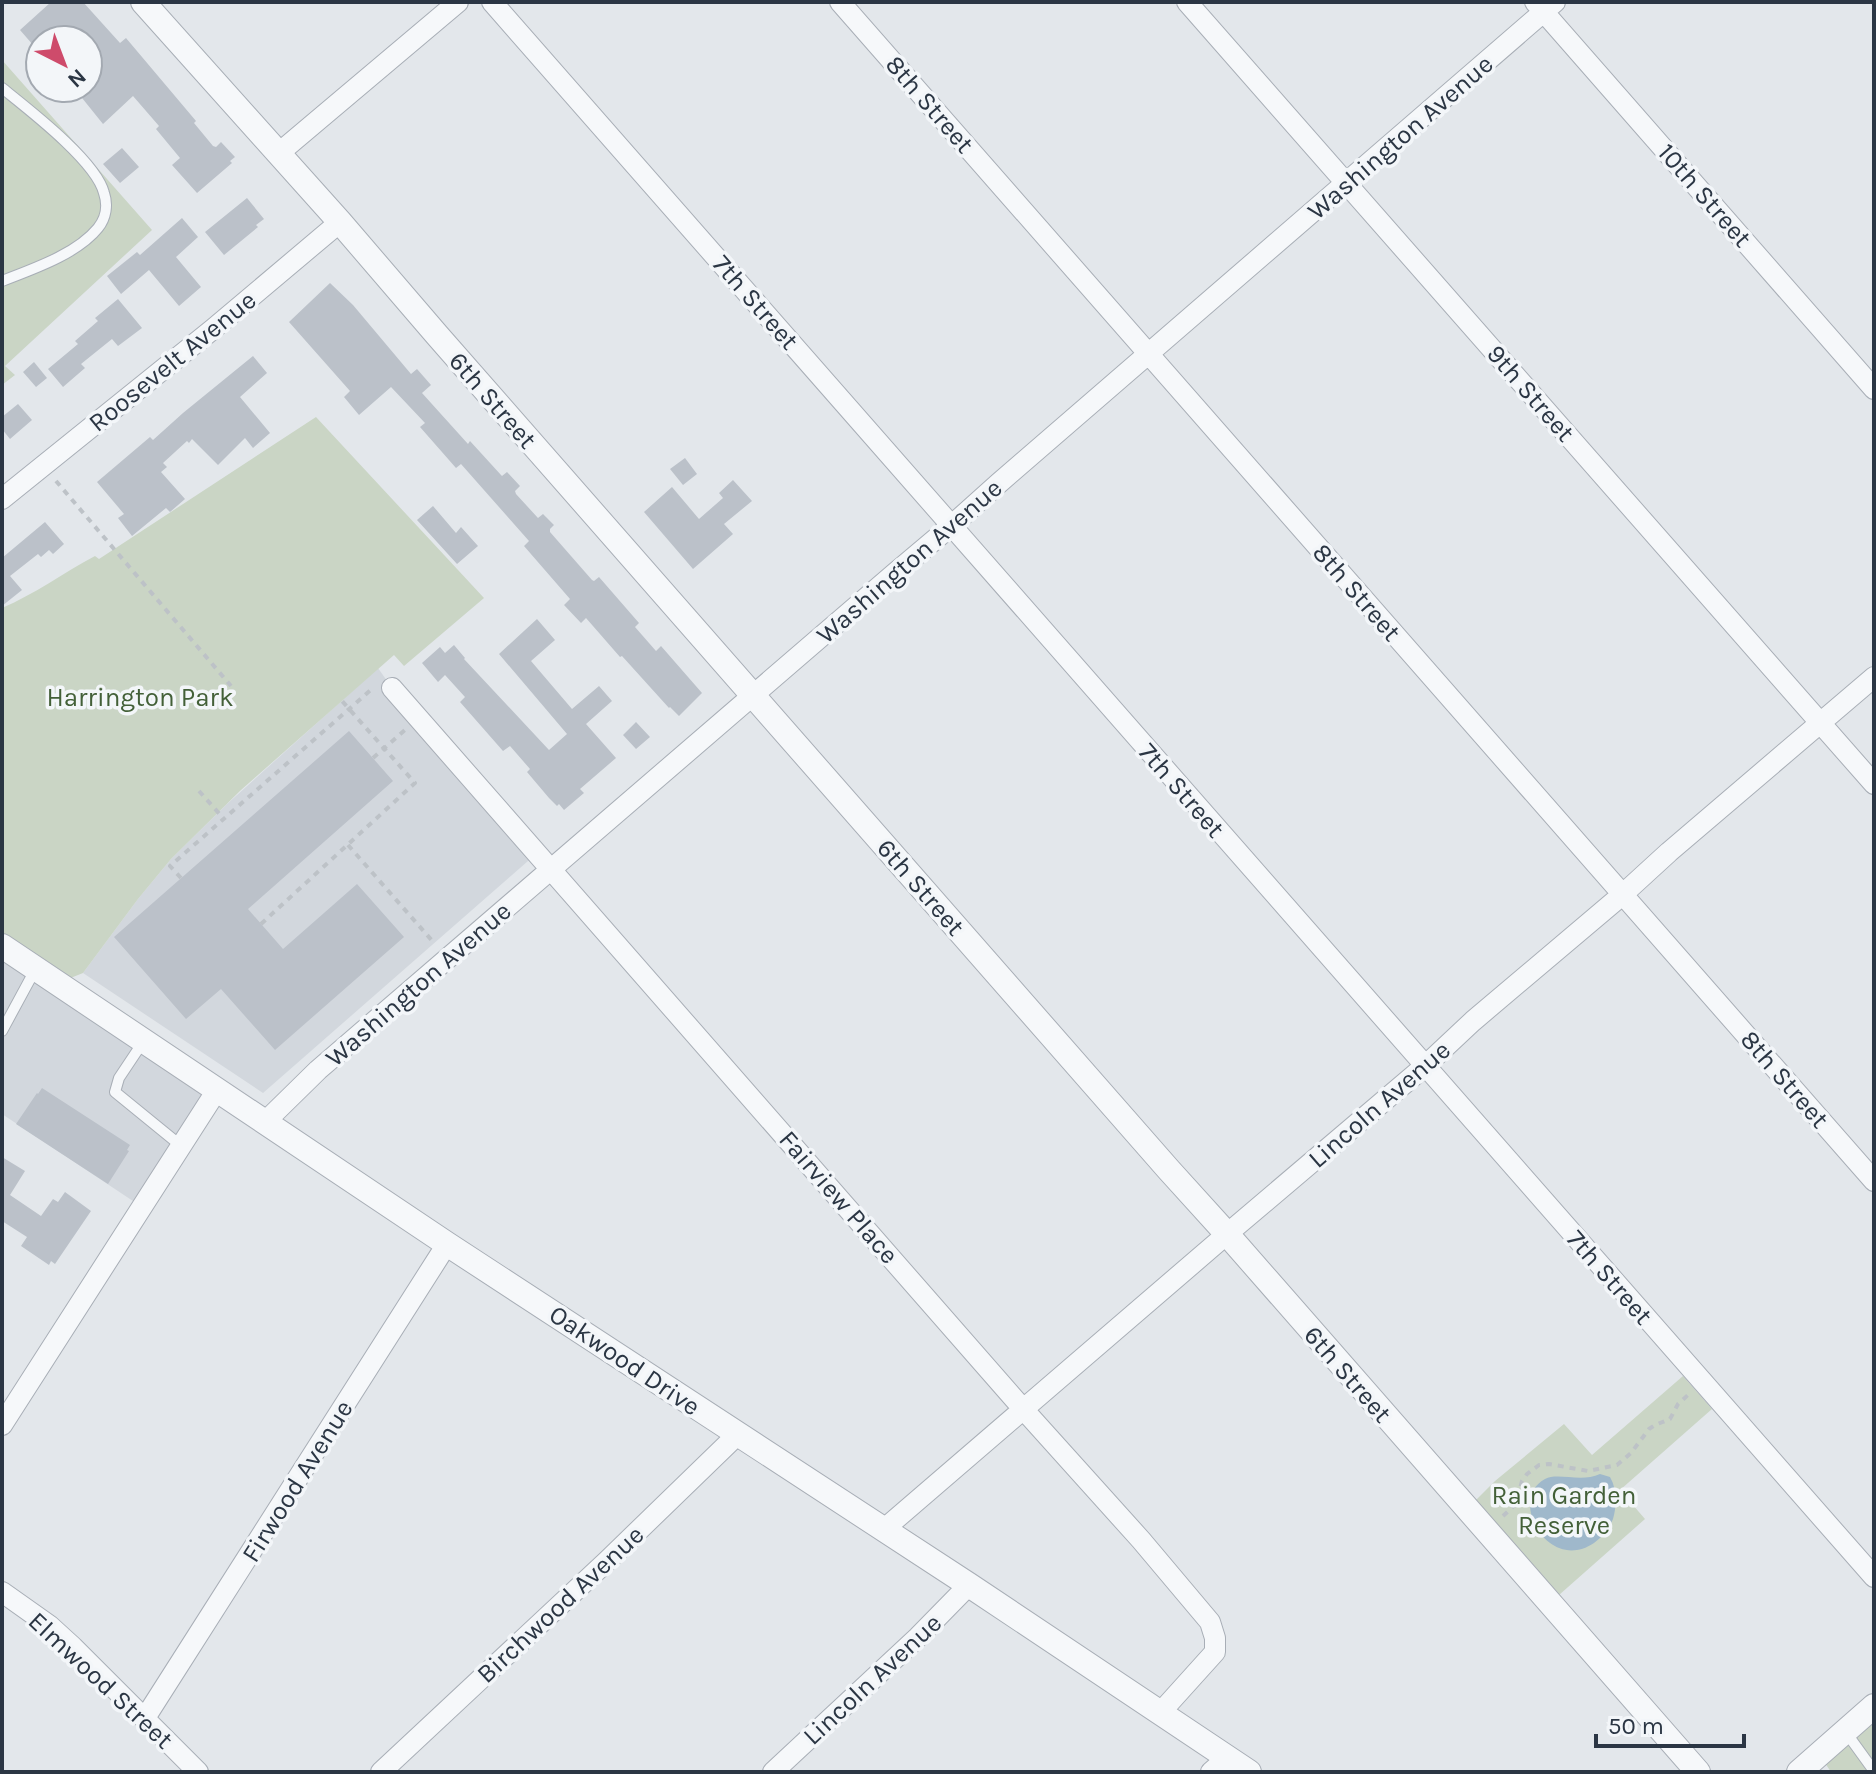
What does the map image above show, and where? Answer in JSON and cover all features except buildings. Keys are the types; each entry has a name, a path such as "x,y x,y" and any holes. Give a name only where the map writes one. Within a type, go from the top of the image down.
{"street":[{"name":"6th Street","path":"143,2 340,222 1698,1772"},
{"path":"279,153 458,2"},
{"name":"7th Street","path":"492,2 1874,1577"},
{"name":"8th Street","path":"840,2 1874,1181"},
{"name":"9th Street","path":"1187,2 1874,784"},
{"name":"Washington Avenue","path":"265,1122 318,1070 951,526 1346,183 1545,5"},
{"name":"10th Street","path":"1545,5 1874,389"},
{"name":"Roosevelt Avenue","path":"2,499 340,222"},
{"name":"Lincoln Avenue","path":"883,1530 1874,677"},
{"name":"Fairview Place","path":"386,685 1210,1622 1215,1652 1160,1713"},
{"name":"Oakwood Drive","path":"2,946 447,1244 1160,1713 1219,1765 1249,1772"},
{"path":"2,1425 217,1090"},
{"name":"Firwood Avenue","path":"145,1718 447,1244"},
{"name":"Birchwood Avenue","path":"381,1772 738,1434"},
{"name":"Lincoln Avenue","path":"773,1772 918,1637 969,1585"},
{"name":"Elmwood Street","path":"2,1592 50,1626 198,1772"},
{"path":"1799,1772 1874,1706"}],"lane":[{"path":"2,88 51,127 90,169 104,191 107,211 99,227 72,250 2,281"},
{"path":"2,1031 36,969"},
{"path":"144,1040 119,1078 115,1092 180,1145"},
{"path":"1845,1731 1873,1765"}],"path":[{"path":"43,466 231,686"},
{"path":"181,878 170,866 349,709 386,685"},
{"path":"261,924 415,783 342,701"},
{"path":"373,758 405,730"},
{"path":"199,791 224,819"},
{"path":"347,845 437,945"},
{"path":"1501,1517 1516,1504 1522,1481 1539,1465 1588,1471 1617,1465 1631,1453 1649,1429 1670,1419 1678,1404 1689,1394"}],"shaded area":[{"path":"378,668 536,854 263,1093 83,973 171,859 227,804"},
{"path":"2,947 217,1090 139,1205 2,1114"}],"green space":[{"path":"2,60 24,85 24,104 41,104 152,230 5,366 15,375 2,385"},
{"name":"Harrington Park","path":"316,417 484,598 404,666 394,655 241,790 171,859 83,973 58,983 2,946 2,608 95,556 99,559"},
{"name":"Rain Garden Reserve","path":"1683,1376 1712,1409 1620,1490 1645,1519 1559,1595 1476,1500 1564,1424 1592,1455"},
{"path":"1874,1705 1874,1772 1831,1772 1819,1754"}],"water":[{"path":"1600,1474 1610,1477 1616,1497 1613,1519 1605,1532 1594,1543 1577,1550 1562,1549 1548,1542 1532,1516 1530,1502 1534,1489 1550,1477 1585,1478"}]}
